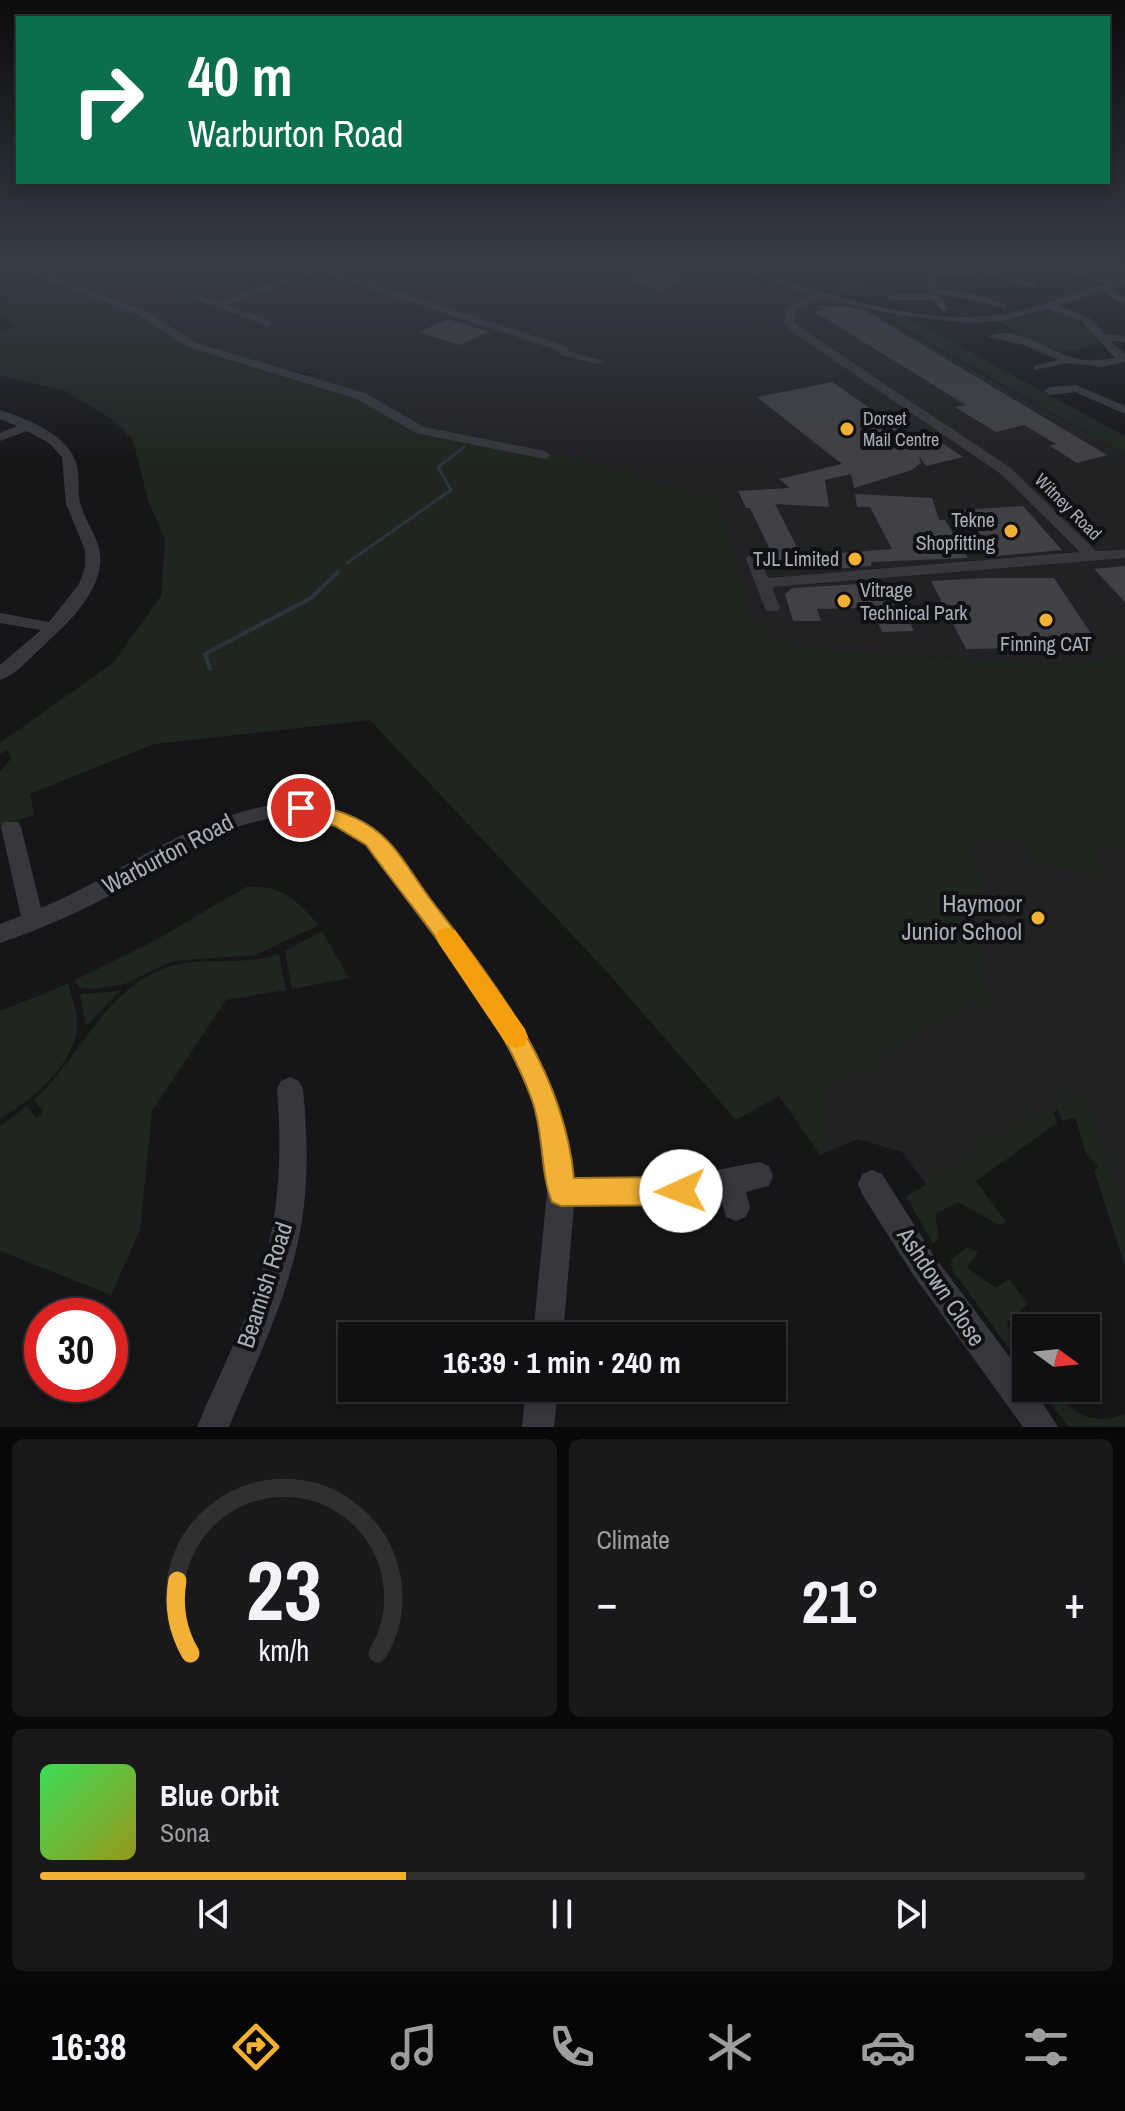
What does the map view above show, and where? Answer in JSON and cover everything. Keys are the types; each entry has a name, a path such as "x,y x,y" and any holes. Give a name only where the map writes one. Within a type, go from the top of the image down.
{"street":[{"path":"169,331 192,345 361,396 409,426 449,438 545,455"},
{"path":"512,331 561,348 565,353 597,361"},
{"name":"Witney Road","path":"797,331 1006,471 1092,556"},
{"path":"1095,331 1105,347 1125,359"},
{"path":"993,337 1008,334 1066,361 1097,366 1113,375"},
{"path":"1101,337 1125,339"},
{"path":"1097,366 1125,359"},
{"path":"1038,368 1066,361"},
{"path":"1050,391 1076,388 1125,410"},
{"path":"0,414 50,439 67,455 71,466 71,498 92,548 92,572 87,584 52,627 0,674"},
{"path":"0,437 25,427"},
{"path":"1092,556 1125,554"},
{"name":"Witney Road","path":"762,583 1092,556"},
{"path":"753,559 772,608"},
{"path":"0,618 52,627"},
{"name":"Warburton Road","path":"0,934 104,890 197,835 246,814 301,808 359,829 380,846 502,1012 525,1052 544,1097 557,1140 561,1192 549,1322"},
{"path":"14,826 33,920"},
{"name":"Beamish Road","path":"213,1427 280,1257 292,1179 294,1135 290,1089"},
{"path":"561,1192 732,1195 759,1176"},
{"name":"Ashdown Close","path":"872,1184 924,1266 1042,1427"},
{"path":"538,1427 541,1402"}],"shaded area":[{"path":"164,331 904,331 1125,455 1125,656 1063,664 835,651 769,638 751,619 723,516 413,422 312,374 276,370 204,349"},
{"path":"167,331 182,339 276,370 344,381 414,422 614,468 689,492 723,516 751,618 770,638 835,651 1063,664 1125,656 1125,849 1092,848 1101,871 1032,865 1023,842 969,840 988,899 970,915 985,961 978,963 989,994 831,1083 823,1116 824,1133 831,1148 820,1155 779,1096 736,1120 608,973 370,720 154,744 30,794 34,815 0,826 0,771 11,759 8,750 0,754 0,743 113,663 161,596 165,540 148,500 133,440 113,420 64,390 0,376 0,332"},
{"path":"908,331 931,331 1125,436 1125,455"},
{"path":"1014,331 1091,331 1100,342 1085,348 1059,350"},
{"name":"Haymoor Junior School","path":"719,648 1125,690 1125,1232 1079,1097 929,1188 902,1152 858,1139 820,1155"},
{"path":"246,887 279,891 303,908 319,925 255,955 172,961 125,984 95,989 78,987 75,980 156,940"},
{"path":"322,931 349,978 292,989 285,951"},
{"path":"279,954 286,990 226,1000 152,1111 140,1230 111,1295 0,1251 0,1126 27,1106 37,1119 43,1111 34,1100 113,1004 151,974 175,965 253,960"},
{"path":"68,984 77,1022 76,1037 70,1051 39,1091 0,1119 0,1011"},
{"path":"120,991 86,1026 80,994"},
{"path":"1079,1094 1086,1099 1125,1208 1125,1266 1094,1170 1098,1167 1086,1153 1075,1117 1063,1121 1055,1105"},
{"path":"1051,1107 1057,1123 976,1181 1006,1222 999,1225 958,1202 935,1214 939,1239 933,1243 906,1197"},
{"path":"967,1247 978,1252 967,1268 996,1288 1009,1279 1028,1304 1017,1314 1012,1314 1007,1323 1012,1335 1012,1353 953,1271 951,1260"},
{"path":"1049,1402 1065,1402 1075,1411 1093,1418 1113,1418 1125,1414 1125,1427 1069,1427"}],"building":[{"path":"484,331 488,332 459,345 419,332"},
{"path":"845,331 899,331 1107,455 1077,463 1050,446 1056,444 1024,425 996,432 955,407 966,405"},
{"path":"833,382 924,447 942,443 963,457 926,466 919,456 921,463 912,470 854,488 851,474 825,480 829,507 775,504 808,569 779,568 750,508 746,508 738,491 790,488 779,479 842,464 757,397"},
{"path":"855,494 932,498 939,520 945,520 968,558 871,562 871,566 834,569 825,554 892,549 870,507 857,507"},
{"name":"Tekne Shopfitting","path":"1023,506 1062,550 997,556 961,510"},
{"path":"1125,566 1125,602 1094,569"},
{"path":"1054,578 1096,641 1017,643 1020,648 966,649 931,581"},
{"name":"Vitrage Technical Park","path":"892,582 914,631 882,632 872,608 817,609 821,621 793,621 785,594 792,588"}],"waterway":[{"path":"347,563 451,490 438,467 464,447"},
{"path":"210,669 205,654 311,598 338,572"}],"slow traffic":[{"path":"447,937 502,1012 516,1037"}],"place":[{"name":"Dorset Mail Centre","path":"847,429"},
{"name":"Tekne Shopfitting","path":"1011,531"},
{"name":"TJL Limited","path":"855,559"},
{"name":"Vitrage Technical Park","path":"844,601"},
{"name":"Finning CAT","path":"1046,620"},
{"name":"Haymoor Junior School","path":"1038,918"}],"route":[{"path":"301,808 342,820 380,846 502,1012 525,1052 544,1097 557,1140 561,1192 681,1191"}]}
